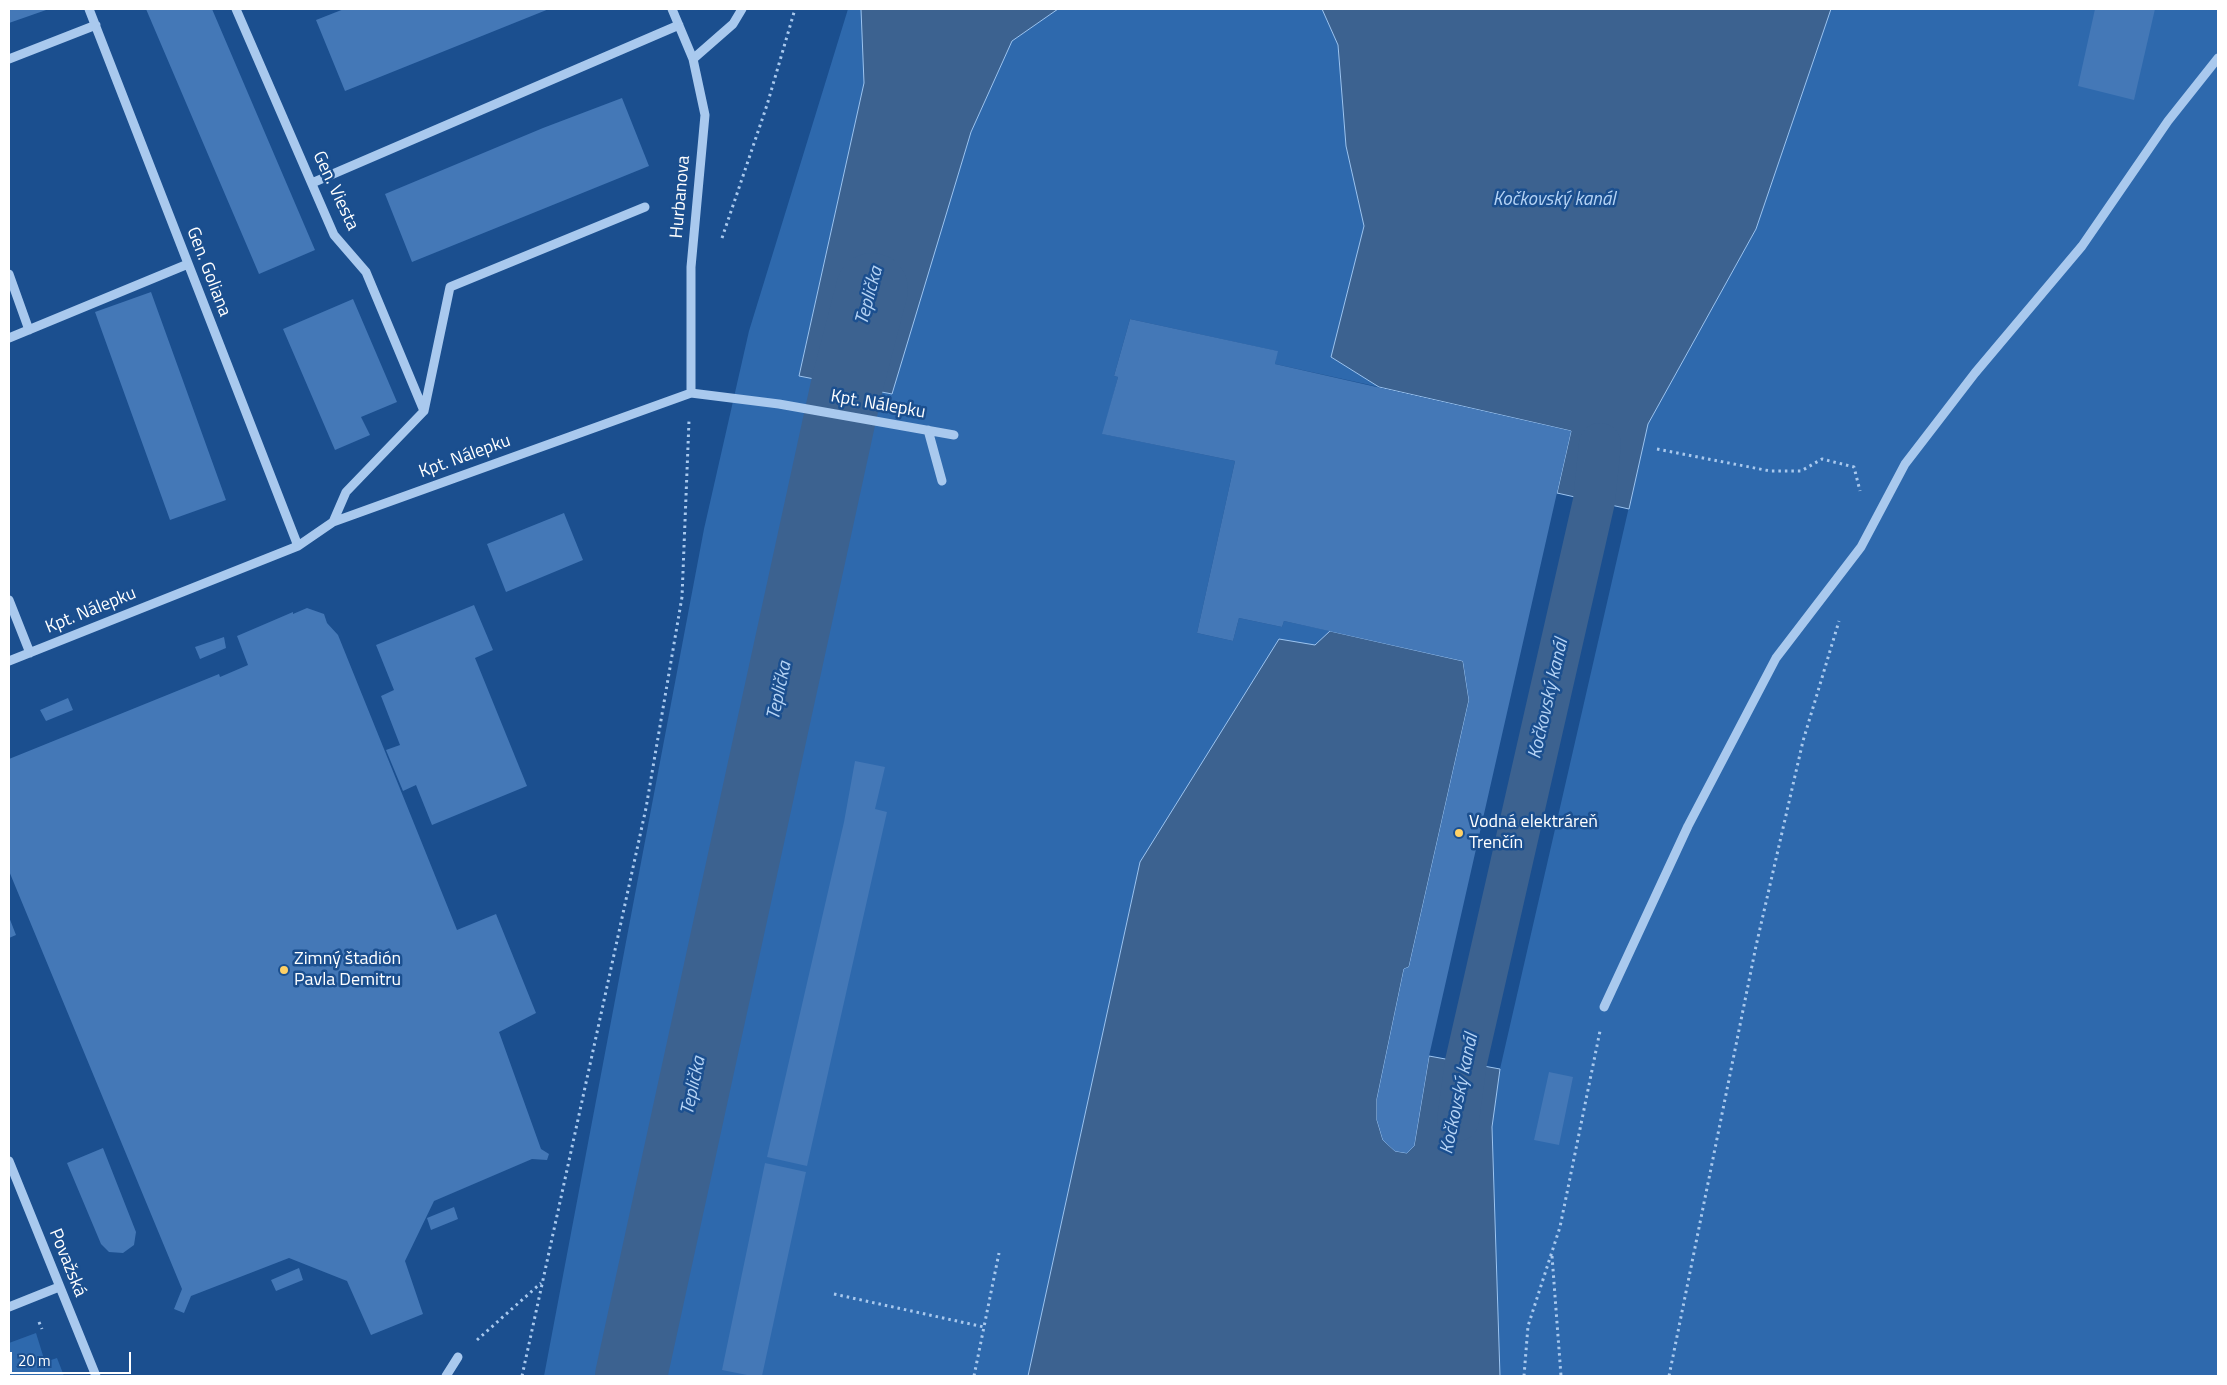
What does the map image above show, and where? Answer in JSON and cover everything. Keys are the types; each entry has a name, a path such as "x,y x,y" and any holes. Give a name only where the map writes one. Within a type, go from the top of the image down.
{"street":[{"name":"Gen. Goliana","path":"90,9 298,546"},
{"name":"Gen. Viesta","path":"236,9 334,235 366,272 424,411"},
{"name":"Hurbanova","path":"672,9 693,59 705,115 691,267 691,394"},
{"path":"693,59 733,24 742,9"},
{"path":"9,59 96,25"},
{"path":"312,183 679,25"},
{"path":"1604,1007 1688,826 1776,658 1861,547 1905,464 1975,373 2082,246 2168,121 2218,58"},
{"path":"334,522 346,492 424,411 450,288 645,207"},
{"path":"9,338 188,264"},
{"path":"9,274 29,330"},
{"name":"Kpt. Nálepku","path":"9,661 298,546 334,522 691,394 779,404 954,435"},
{"path":"928,430 942,481"},
{"path":"9,600 30,653"},
{"name":"Považská","path":"9,1161 96,1376"},
{"path":"9,1307 59,1288"},
{"path":"446,1376 458,1357"}],"path":[{"path":"719,246 767,105 795,9"},
{"path":"522,1376 646,808 682,597 691,394"},
{"path":"1657,449 1770,471 1801,471 1822,459 1854,467 1862,496"},
{"path":"1669,1376 1756,946 1803,741 1842,612"},
{"path":"1524,1376 1528,1326 1560,1228 1604,1007"},
{"path":"974,1376 999,1253"},
{"path":"1552,1253 1561,1376"},
{"path":"458,1357 541,1283"},
{"path":"834,1294 984,1327"}],"shaded area":[{"path":"848,9 861,9 864,83 799,375 891,394 971,132 1012,41 1058,9 1322,9 1338,45 1346,146 1364,226 1331,357 1379,387 1275,364 1277,351 1130,319 1114,376 1118,377 1103,434 1235,461 1197,633 1233,641 1239,618 1282,627 1284,621 1330,631 1315,645 1140,862 1028,1376 544,1376 704,529 749,331"},
{"path":"1831,9 2218,9 2218,1376 1500,1376 1492,1127 1500,1069 1648,424 1756,229"},
{"path":"36,1333 45,1362 57,1358 64,1376 9,1376 9,1343"}],"water":[{"path":"861,9 1058,9 1012,41 971,132 892,394 799,376 864,83"},
{"name":"Kočkovský kanál","path":"1322,9 1831,9 1756,229 1648,424 1629,509 1557,493 1571,431 1379,387 1331,357 1364,226 1346,146 1338,45"},
{"path":"1330,631 1463,661 1469,700 1409,967 1404,969 1377,1099 1377,1120 1383,1140 1395,1151 1407,1153 1414,1146 1429,1056 1500,1069 1492,1127 1500,1376 1028,1376 1140,862 1279,639 1315,645"}],"building":[{"path":"9,9 49,9 9,23"},
{"path":"146,9 212,9 315,250 259,274"},
{"path":"344,9 549,9 345,91 316,20"},
{"path":"2095,9 2155,9 2134,100 2078,86"},
{"path":"622,98 649,166 412,262 385,194 543,128"},
{"path":"151,292 226,500 170,520 95,312"},
{"path":"353,299 397,402 361,417 370,435 335,450 283,329"},
{"name":"Vodná elektráreň Trenčín","path":"1130,319 1278,351 1275,364 1571,431 1429,1056 1414,1146 1407,1153 1395,1151 1383,1140 1377,1120 1377,1099 1404,969 1409,967 1469,700 1463,661 1284,621 1282,627 1239,618 1233,641 1197,633 1235,461 1102,434 1118,377 1114,376"},
{"path":"564,513 583,560 506,592 487,544"},
{"path":"474,605 493,650 475,658 527,786 432,825 416,785 403,791 386,750 400,745 381,696 394,690 376,645"},
{"name":"Zimný štadión Pavla Demitru","path":"307,608 324,614 327,623 338,635 457,930 496,914 536,1013 499,1032 541,1149 549,1154 547,1160 532,1159 434,1201 405,1261 423,1314 371,1335 347,1281 289,1258 191,1296 184,1313 174,1309 182,1289 9,871 9,759 219,674 220,677 248,665 237,636"},
{"path":"224,637 226,648 200,659 195,647"},
{"path":"68,698 73,710 46,721 40,710"},
{"path":"855,761 885,767 875,809 887,812 807,1166 767,1157 844,822"},
{"path":"9,917 16,935 9,938"},
{"path":"1549,1072 1573,1077 1559,1145 1534,1140"},
{"path":"103,1148 136,1232 134,1245 123,1253 109,1252 101,1244 67,1163"},
{"path":"765,1163 806,1172 762,1376 752,1376 722,1370"},
{"path":"454,1207 458,1219 431,1230 427,1218"},
{"path":"299,1268 303,1280 276,1291 271,1280"}],"waterway":[{"name":"Teplička","path":"631,1376 847,385 872,289"},
{"name":"Kočkovský kanál","path":"1458,1120 1466,1062 1594,501 1600,444"}],"place":[{"name":"Vodná elektráreň Trenčín","path":"1459,833"},
{"name":"Zimný štadión Pavla Demitru","path":"284,970"}]}
